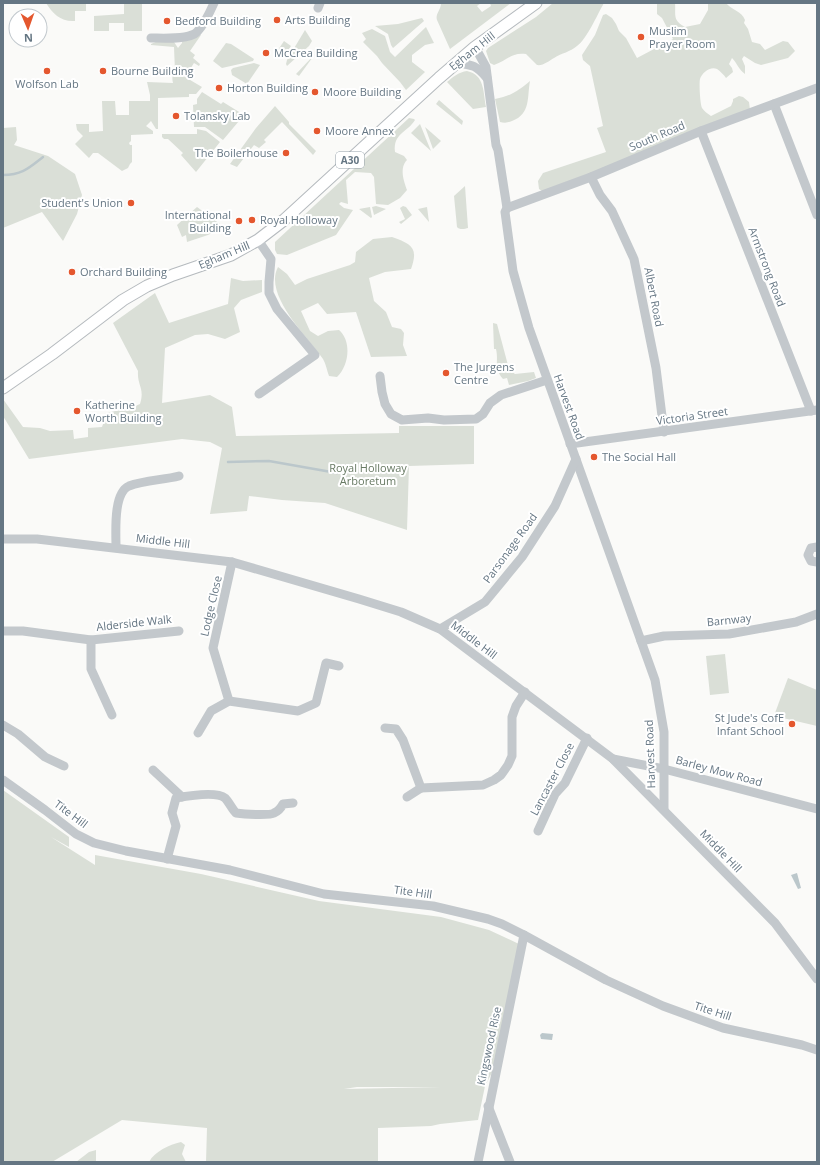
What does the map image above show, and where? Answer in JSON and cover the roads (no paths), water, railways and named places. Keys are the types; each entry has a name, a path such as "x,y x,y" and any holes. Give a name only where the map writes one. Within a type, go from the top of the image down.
{"main road":[{"name":"Egham Hill","path":"3,388 52,354 123,300 147,286 227,256 258,240 290,214 455,63 536,3"}],"street":[{"path":"151,38 176,38 192,35 197,32 203,24 214,3"},
{"name":"Harvest Road","path":"476,47 484,63 487,78 495,138 507,208 505,212 514,271 529,328 655,680 664,732 664,809"},
{"path":"455,63 479,68 487,78"},
{"name":"South Road","path":"507,208 591,177 701,131 817,88"},
{"path":"774,104 817,214"},
{"name":"Armstrong Road","path":"701,131 814,411"},
{"name":"Albert Road","path":"591,177 600,195 612,211 634,259 656,368 664,432"},
{"path":"808,191 817,188"},
{"path":"258,240 271,259 268,282 272,301 315,356 259,394"},
{"path":"380,376 385,404 391,414 402,420 428,418 444,420 476,419 483,414 490,404 501,395 547,380"},
{"name":"Victoria Street","path":"570,444 814,411"},
{"name":"Parsonage Road","path":"440,630 485,602 522,557 555,506 576,459"},
{"path":"116,547 117,512 122,491 128,486 138,483 179,476"},
{"name":"Middle Hill","path":"3,539 37,539 116,547 232,562 401,612 440,630 587,738 613,759 775,922 817,979"},
{"path":"817,546 811,548 808,555 811,561 817,562"},
{"name":"Lodge Close","path":"229,701 213,648 232,562"},
{"name":"Barnway","path":"641,641 664,636 729,634 796,622 817,614"},
{"name":"Alderside Walk","path":"3,631 23,631 91,640 179,631"},
{"name":"Alderside Walk","path":"91,640 91,668 112,715"},
{"path":"198,732 211,711 229,701 298,711 316,703 326,664 339,666"},
{"path":"407,797 421,788 483,785 501,775 508,766 512,756 512,717 516,706 525,692"},
{"path":"3,726 18,734 44,757 64,766"},
{"path":"385,728 400,727 403,740 421,788"},
{"name":"Lancaster Close","path":"538,831 555,794 565,783 587,738"},
{"name":"Barley Mow Road","path":"613,759 664,769 817,810"},
{"path":"153,770 182,797"},
{"name":"Tite Hill","path":"3,780 46,810 76,834 94,843 126,851 230,870 324,894 433,906 488,919 524,935 606,980 663,1006 723,1028 802,1045 817,1050"},
{"path":"167,858 176,826 172,808 176,798 220,795 226,799 236,813 247,815 272,814 278,811 283,804 293,803"},
{"name":"Kingswood Rise","path":"478,1162 488,1106 524,935"},
{"path":"488,1106 510,1162"}],"waterway":[{"path":"3,175 15,174 29,168 43,157"},
{"path":"228,462 269,461 337,473"}],"place":[{"name":"Arts Building","path":"277,20"},
{"name":"Bedford Building","path":"167,21"},
{"name":"Muslim Prayer Room","path":"641,37"},
{"name":"McCrea Building","path":"266,53"},
{"name":"Wolfson Lab","path":"47,71"},
{"name":"Bourne Building","path":"103,71"},
{"name":"Horton Building","path":"219,88"},
{"name":"Moore Building","path":"315,92"},
{"name":"Tolansky Lab","path":"176,116"},
{"name":"Moore Annex","path":"317,131"},
{"name":"The Boilerhouse","path":"286,153"},
{"name":"Student's Union","path":"131,203"},
{"name":"Royal Holloway","path":"252,220"},
{"name":"International Building","path":"239,221"},
{"name":"Orchard Building","path":"72,272"},
{"name":"The Jurgens Centre","path":"446,373"},
{"name":"Katherine Worth Building","path":"77,411"},
{"name":"The Social Hall","path":"594,457"},
{"name":"St Jude's CofE Infant School","path":"792,724"}],"park label":[{"name":"Royal Holloway Arboretum","path":"368,474"}]}
